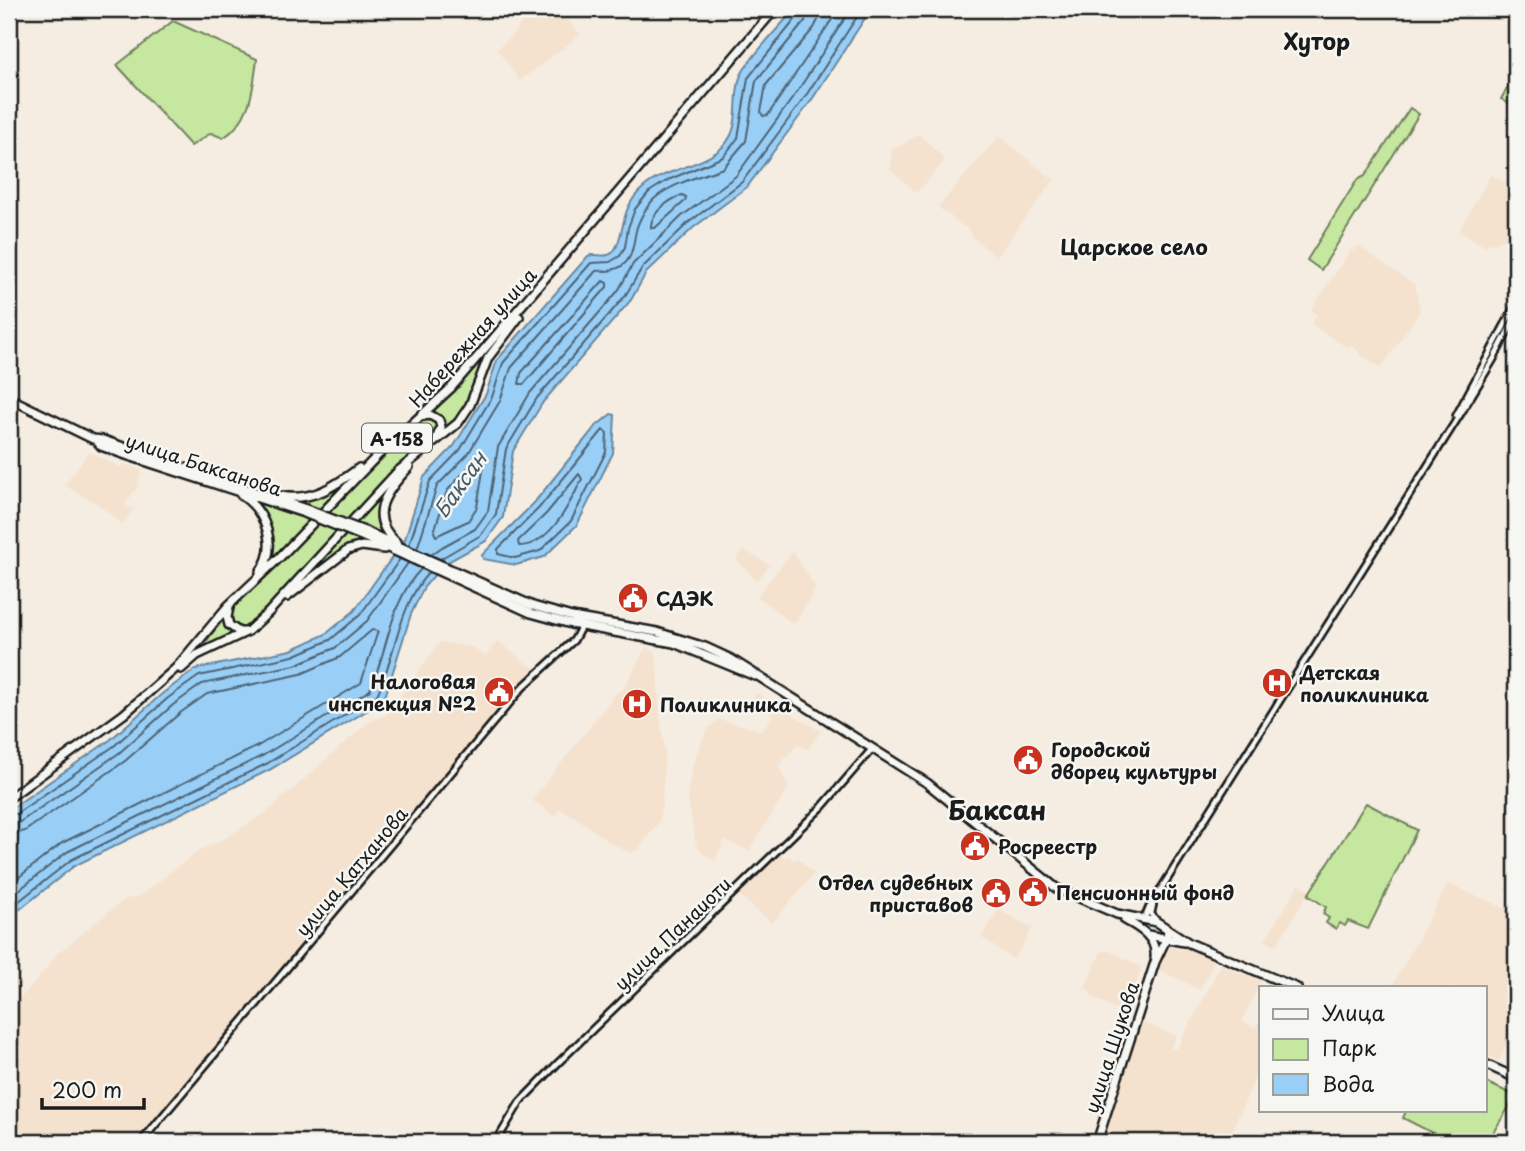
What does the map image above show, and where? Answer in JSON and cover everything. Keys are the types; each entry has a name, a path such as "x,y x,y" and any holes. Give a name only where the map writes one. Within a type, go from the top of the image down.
{"main road":[{"name":"Набережная улица","path":"9,798 132,707 189,655 233,601 377,456 451,388 775,9"},
{"name":"А-158","path":"132,707 197,655 248,631 267,614 397,472 449,431 470,405 488,358 542,283"},
{"name":"улица Баксанова","path":"9,398 96,440 101,446 127,456 305,511"},
{"path":"420,417 434,415 441,423 440,431 430,446"},
{"name":"улица Баксанова","path":"96,440 103,440 258,492 305,511"},
{"path":"397,549 383,526 383,502 392,486 422,452"},
{"path":"258,492 291,498 318,494 338,484 377,456"},
{"path":"235,490 256,506 268,536 266,563 248,587"},
{"path":"305,511 366,534 523,602 583,622 657,632 705,647 744,666 755,676 927,783 1056,888 1117,914 1157,922 1189,943 1292,986"},
{"path":"267,614 348,550 369,546 397,549"},
{"path":"233,601 227,617 229,625 239,632 248,631"},
{"path":"1117,914 1145,933 1189,943"},
{"path":"1144,918 1141,924 1155,945 1155,961"},
{"name":"улица Шукова","path":"1097,1142 1155,961 1168,940 1168,930"},
{"path":"1486,1064 1516,1078"}],"street":[{"path":"1454,421 1516,304"},
{"path":"1144,918 1493,360 1516,316"},
{"name":"улица Катханова","path":"141,1142 523,687 574,640 583,622"},
{"name":"улица Панаиоти","path":"496,1142 520,1102 822,807 873,748"},
{"path":"1157,896 1151,914 1157,922"}],"shaded area":[{"path":"526,9 559,9 580,35 520,81 497,49 517,31"},
{"path":"919,134 945,160 917,193 891,170 890,166 892,149"},
{"path":"999,136 1054,180 996,257 971,235 971,232 938,207"},
{"path":"1491,174 1516,189 1516,223 1506,238 1484,246 1459,231"},
{"path":"1358,246 1415,285 1420,311 1381,368 1350,345 1348,348 1311,324 1317,315 1311,310 1351,249 1354,251"},
{"path":"89,452 121,467 125,464 142,470 136,489 125,504 133,510 123,524 99,505 64,485"},
{"path":"744,550 770,565 756,581 736,559"},
{"path":"793,551 816,588 794,625 757,596"},
{"path":"498,641 527,664 542,670 523,687 141,1142 9,1142 9,1009 33,985 58,953 125,899 140,896 198,851 222,840 267,812 367,723 387,714 440,642 472,647 485,656"},
{"path":"646,647 656,653 657,661 665,753 662,807 659,822 638,849 631,853 610,843 580,820 560,809 554,816 532,800 618,691 622,691"},
{"path":"756,693 821,731 807,750 798,744 778,766 789,787 749,851 725,840 715,860 702,854 696,845 687,794 694,760 707,730 719,719 762,731 773,715 751,701"},
{"path":"780,854 785,858 788,855 794,861 798,858 814,874 772,923 739,895"},
{"path":"1299,884 1310,891 1276,946 1265,940"},
{"path":"1448,884 1516,913 1516,1023 1499,1061 1486,1054 1486,986 1392,986"},
{"path":"999,910 1032,928 1013,959 981,937"},
{"path":"1171,946 1182,950 1184,947 1214,961 1200,990 1157,969 1165,949 1168,950"},
{"path":"1110,951 1139,966 1141,970 1126,1014 1091,996 1085,987 1101,952"},
{"path":"1221,965 1261,981 1242,1021 1255,1028 1259,1023 1259,1070 1227,1142 1103,1142 1142,1022 1176,1036 1171,1048 1176,1050"}],"green space":[{"path":"173,21 257,59 252,93 245,113 240,123 223,138 211,133 191,146 117,65"},
{"path":"1516,73 1516,108 1501,99"},
{"path":"1410,108 1419,114 1321,270 1307,260 1357,180 1365,176"},
{"path":"479,363 469,399 459,415 445,428 442,417 434,411"},
{"path":"431,417 439,422 436,435 391,474 350,521 325,512 426,418"},
{"path":"400,472 383,497 383,531 381,533 355,523"},
{"path":"355,473 321,509 298,501 330,492"},
{"path":"259,502 310,520 270,564 270,532 257,504"},
{"path":"316,523 340,532 251,624 240,629 230,622 230,611"},
{"path":"346,534 369,544 362,544 290,592"},
{"path":"224,618 237,633 203,646"},
{"path":"1366,803 1417,830 1368,929 1348,921 1345,926 1340,923 1336,929 1326,923 1329,918 1323,914 1326,907 1308,895"},
{"path":"1486,1082 1516,1096 1487,1142 1450,1142 1403,1118 1406,1112 1486,1112"}],"water":[{"path":"795,9 871,9 811,101 747,187 693,228 646,273 631,300 543,402 513,451 503,517 486,541 444,564 424,587 411,614 384,700 271,769 74,866 9,918 9,810 110,740 163,693 196,669 291,650 326,634 354,611 405,539 424,477 454,446 486,394 497,360 588,256 612,253 628,208 642,189 665,174 703,160 723,147 733,130 741,75"},
{"path":"611,414 615,415 613,453 577,525 544,557 516,565 483,559 482,555 534,503 595,427"}],"place":[{"name":"СДЭК","path":"633,598"},
{"name":"Детская поликлиника","path":"1277,683"},
{"name":"Налоговая инспекция №2","path":"499,692"},
{"name":"Поликлиника","path":"637,704"},
{"name":"Городской дворец культуры","path":"1028,760"},
{"name":"Росреестр","path":"975,846"},
{"name":"Пенсионный фонд","path":"1033,892"},
{"name":"Отдел судебных приставов","path":"996,893"}],"district":[{"name":"Хутор","path":"1317,40"},
{"name":"Царское село","path":"1134,246"},
{"name":"Баксан","path":"997,809"}]}
